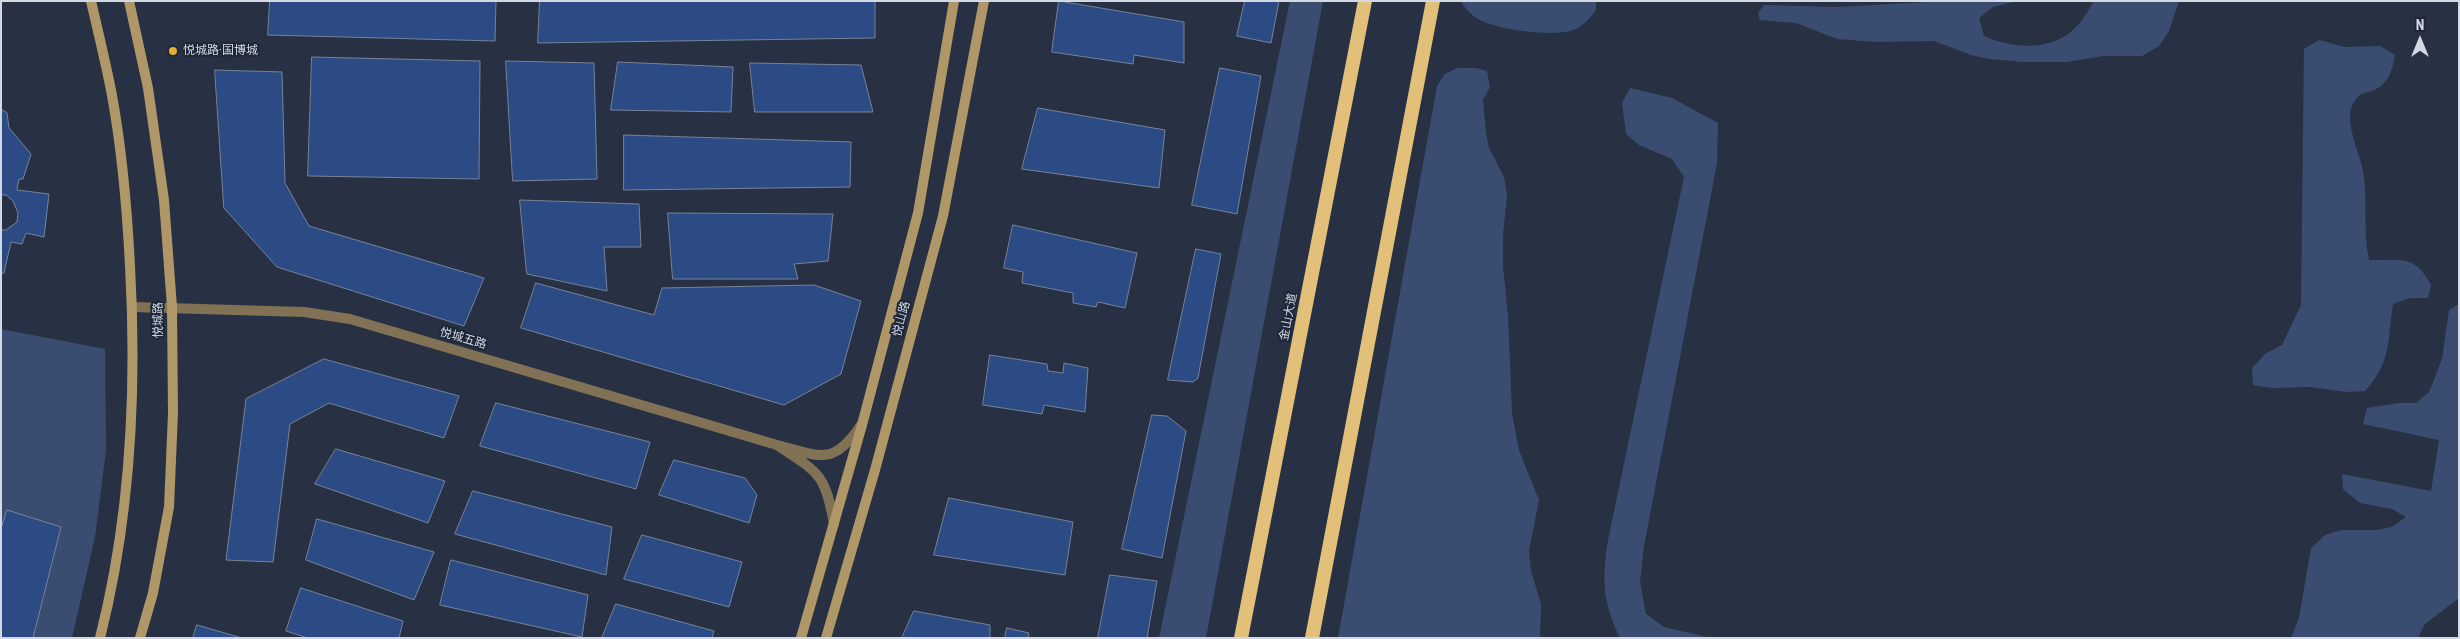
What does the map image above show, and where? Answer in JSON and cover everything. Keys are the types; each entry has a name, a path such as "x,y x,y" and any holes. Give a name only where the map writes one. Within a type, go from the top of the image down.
{"highway":[{"name":"金山大道","path":"1242,638 1364,1"},
{"path":"1312,638 1433,1"}],"main road":[{"path":"91,1 111,91 127,205 132,307 132,412 127,497 114,584 100,638"},
{"name":"悦城路","path":"130,1 148,88 164,200 172,307 173,413 169,507 153,593 140,638"},
{"name":"悦山路","path":"801,638 862,425 918,213 954,1"},
{"name":"悦山路","path":"826,638 875,470 943,216 984,1"}],"street":[{"name":"悦城五路","path":"132,307 304,312 350,319 817,456 830,455 840,451 850,442 862,425"},
{"path":"777,444 810,467 821,478 828,492 834,524"}],"shaded area":[{"path":"1290,1 1323,1 1206,638 1159,638"},
{"path":"1461,1 1596,1 1596,10 1587,21 1576,29 1567,32 1542,33 1514,30 1489,24 1472,15"},
{"path":"1944,1 2018,1 1993,7 1979,18 1984,36 2005,43 2029,46 2053,42 2063,37 2079,24 2094,1 2179,1 2169,31 2159,46 2142,56 2104,56 2066,62 2024,62 1989,59 1971,55 1934,41 1876,42 1837,39 1796,23 1760,20 1758,13 1764,5 1838,7"},
{"path":"2319,40 2345,47 2380,46 2395,55 2392,68 2382,85 2357,97 2350,112 2351,128 2364,178 2367,248 2369,260 2398,260 2412,263 2425,275 2431,285 2428,298 2410,298 2393,304 2389,340 2384,360 2374,380 2365,391 2346,392 2310,387 2272,388 2253,385 2252,368 2265,354 2282,345 2301,305 2304,49"},
{"path":"1457,68 1476,68 1487,71 1490,87 1483,100 1486,133 1489,148 1504,177 1507,195 1503,235 1503,266 1508,316 1512,413 1519,450 1539,500 1529,551 1531,571 1541,604 1540,638 1338,638 1437,86 1445,74"},
{"path":"1630,88 1672,98 1718,123 1717,163 1644,546 1640,582 1646,614 1664,627 1711,638 1620,638 1614,625 1605,590 1604,579 1608,540 1684,177 1672,159 1639,145 1626,134 1622,103"},
{"path":"2459,304 2459,598 2425,624 2418,638 2291,638 2299,618 2311,548 2325,535 2341,530 2377,530 2392,527 2406,517 2392,509 2360,503 2343,489 2342,474 2431,491 2439,440 2363,424 2367,408 2399,403 2416,403 2429,392 2442,359 2449,310"},
{"path":"1,329 105,349 106,450 95,537 72,638 1,638"}],"building":[{"path":"270,1 496,1 495,41 268,35"},
{"path":"540,1 875,1 875,38 538,43"},
{"path":"1059,1 1184,22 1184,63 1134,55 1133,64 1052,52"},
{"path":"1245,1 1279,1 1271,43 1237,36"},
{"path":"312,57 480,61 479,179 308,176"},
{"path":"506,61 594,63 597,179 513,181"},
{"path":"618,62 733,67 731,112 611,110"},
{"path":"750,63 861,65 873,112 755,112"},
{"path":"1220,68 1261,76 1237,214 1192,205"},
{"path":"215,70 282,72 285,183 309,226 484,278 464,326 277,267 224,208"},
{"path":"1038,108 1165,130 1159,188 1022,169"},
{"path":"1,109 7,113 9,128 31,154 23,179 19,179 17,190 49,194 44,237 26,233 22,244 11,242 4,273 1,274"},
{"path":"624,135 851,142 850,187 624,190"},
{"path":"1,195 6,195 13,201 18,213 17,222 6,230 1,230"},
{"path":"520,200 639,204 641,247 604,247 607,291 527,274"},
{"path":"668,213 833,214 828,261 794,264 798,279 673,279"},
{"path":"1013,225 1137,253 1125,308 1098,302 1096,307 1073,303 1073,293 1022,283 1023,272 1004,268"},
{"path":"1196,249 1221,254 1198,378 1193,382 1168,380"},
{"path":"536,283 654,315 662,288 814,285 861,301 841,374 784,405 521,328"},
{"path":"990,355 1047,364 1048,371 1063,373 1064,363 1088,368 1085,412 1044,405 1042,414 983,405"},
{"path":"324,359 459,396 444,438 329,403 290,424 273,562 226,560 246,399"},
{"path":"496,403 650,442 636,489 480,446"},
{"path":"1152,415 1167,416 1186,431 1162,558 1122,549"},
{"path":"336,449 445,481 428,523 315,484"},
{"path":"674,460 745,478 757,495 749,523 659,495"},
{"path":"473,491 612,527 606,575 455,534"},
{"path":"949,498 1073,522 1065,575 934,555"},
{"path":"7,510 61,527 33,638 1,638 1,529"},
{"path":"317,519 434,552 414,600 306,560"},
{"path":"642,535 742,562 729,607 624,579"},
{"path":"451,560 588,595 582,637 440,605"},
{"path":"1110,575 1157,581 1147,638 1098,638"},
{"path":"301,588 403,621 399,638 308,638 286,631"},
{"path":"616,604 714,631 712,638 602,638"},
{"path":"914,611 990,625 990,638 902,638"},
{"path":"197,625 242,638 193,638"},
{"path":"1007,628 1029,633 1028,638 1005,638"}],"place":[{"name":"悦城路·国博城","path":"173,51"}]}
